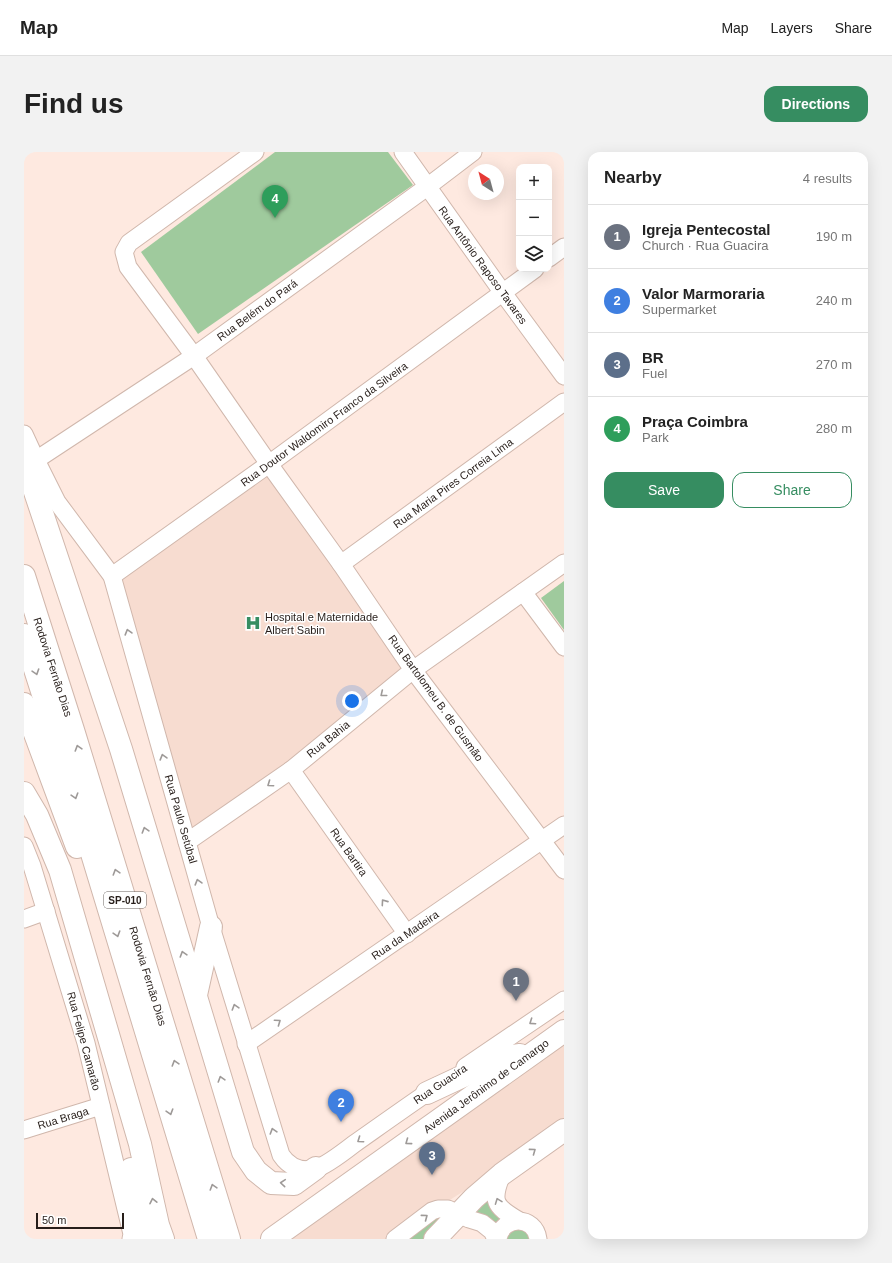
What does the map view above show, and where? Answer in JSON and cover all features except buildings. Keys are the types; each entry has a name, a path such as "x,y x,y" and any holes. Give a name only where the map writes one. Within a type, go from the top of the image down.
{"main road":[{"path":"30,459 121,750 243,1152 256,1171 271,1182 294,1184 316,1168"},
{"name":"Rodovia Fernão Dias","path":"24,576 73,730 217,1234"},
{"name":"Rodovia Fernão Dias","path":"24,635 110,910 217,1234"},
{"path":"24,704 74,842 110,910"},
{"path":"24,793 37,816 60,870 140,1144 158,1225 163,1239"},
{"path":"24,816 48,872 60,907 84,993 127,1149 140,1214 142,1239"},
{"path":"196,996 211,927"},
{"name":"Avenida Jerônimo de Camargo","path":"272,1239 564,1031"},
{"path":"427,1093 504,1057 531,1054"},
{"path":"435,1239 474,1198 502,1174 564,1130"}],"street":[{"name":"Rua Bartolomeu B. de Gusmão","path":"255,152 129,243 124,252 128,267 194,356 341,564 413,670 564,870"},
{"name":"Rua Antônio Raposo Tavares","path":"402,152 564,376"},
{"name":"Rua Belém do Pará","path":"30,459 194,356 473,152"},
{"path":"552,256 564,247"},
{"name":"Rua Doutor Waldomiro Franco da Silveira","path":"112,576 269,464 531,272"},
{"name":"Rua Maria Pires Correia Lima","path":"341,564 564,402"},
{"name":"Rua Paulo Setúbal","path":"24,434 30,459 57,502 112,576 211,927 281,1155 287,1163 296,1168 305,1170 316,1168"},
{"name":"Rua Bahia","path":"187,842 291,770 413,670 564,563"},
{"path":"523,592 564,647"},
{"name":"Rua Bartira","path":"291,770 407,934"},
{"name":"Rua da Madeira","path":"246,1044 543,841 564,825"},
{"name":"Rua Felipe Camarão","path":"24,846 32,866 86,1043 130,1228 131,1239"},
{"path":"24,919 46,911"},
{"name":"Rua Guacira","path":"316,1168 343,1152 564,1000"},
{"name":"Rua Braga","path":"24,1130 101,1106"},
{"path":"502,1174 496,1189 495,1199 500,1208 529,1228"},
{"path":"395,1239 432,1211 438,1209 448,1209 468,1219 482,1223 492,1231 497,1239"},
{"path":"497,1239 505,1225 512,1222 529,1228 551,1239"}],"shaded area":[{"name":"Hospital e Maternidade Albert Sabin","path":"269,464 413,670 187,842 112,576"},
{"path":"564,1038 564,1120 525,1145 464,1191 388,1239 281,1239"}],"green space":[{"path":"275,152 388,152 413,185 198,334 141,252"},
{"path":"564,581 564,630 541,598"},
{"path":"490,1192 505,1216 500,1228 467,1216"},
{"path":"440,1213 440,1218 427,1239 401,1239"},
{"path":"523,1227 532,1239 502,1239 505,1232"}],"place":[{"name":"Praça Coimbra","path":"275,218"},
{"name":"Hospital e Maternidade Albert Sabin","path":"253,623"},
{"name":"Igreja Pentecostal","path":"516,1001"},
{"name":"Valor Marmoraria","path":"341,1122"},
{"name":"BR","path":"432,1175"}]}
